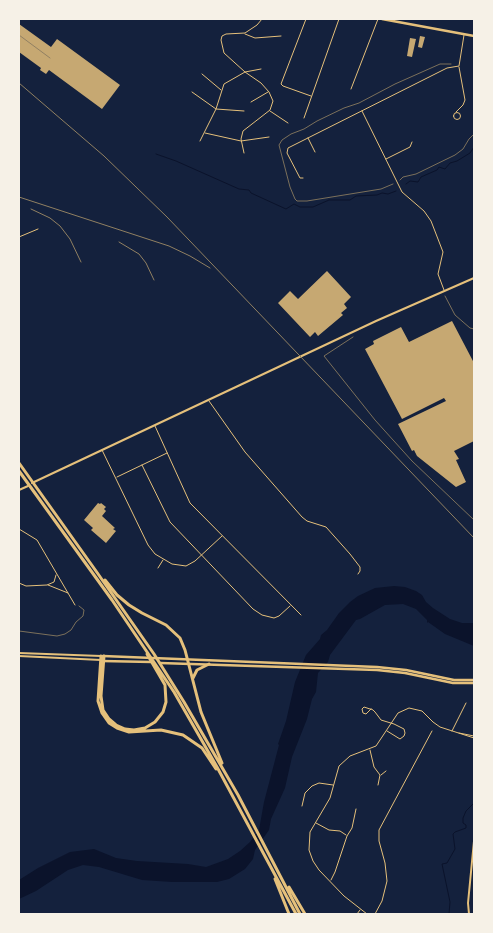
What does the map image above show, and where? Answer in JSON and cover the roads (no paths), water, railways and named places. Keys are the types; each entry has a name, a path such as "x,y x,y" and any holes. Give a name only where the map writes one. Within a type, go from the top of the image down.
{"highway":[{"path":"19,463 84,553 150,654 166,690 167,699 159,718 151,725 129,730 114,724 103,710 100,696 102,658"},
{"path":"19,471 138,638 162,666 238,795 300,914"},
{"path":"84,553 126,603 142,614 166,624 175,632 184,645 204,722 228,778"},
{"path":"102,658 99,703 103,715 109,723 120,730 129,732 164,730 175,732 188,738 204,750 227,786"},
{"path":"193,681 197,670 209,664"},
{"path":"156,666 189,717 296,914"},
{"path":"271,857 305,914"},
{"path":"268,863 289,914"}],"main road":[{"path":"380,19 389,19 474,36"},
{"path":"19,490 308,355 351,333 474,278"},
{"path":"19,655 188,659 259,664 399,669 458,680 474,680"},
{"path":"102,658 189,664 259,664"},
{"path":"357,668 398,672 453,683 474,683"},
{"path":"469,914 468,903 474,841"}],"street":[{"path":"244,153 241,134 244,129 272,108 273,101 269,92 262,84 224,53 220,42 223,35 244,33 257,25 262,19"},
{"path":"306,19 282,85 312,96"},
{"path":"304,118 339,19"},
{"path":"351,89 380,19"},
{"path":"244,33 255,38 281,36"},
{"path":"456,112 463,106 465,100 459,66 465,35"},
{"path":"303,178 300,178 287,152 290,146 447,68 459,66"},
{"path":"200,141 216,109 224,84 245,72 262,69"},
{"path":"202,74 222,90"},
{"path":"192,92 216,109 244,111"},
{"path":"251,102 269,92"},
{"path":"269,111 288,123"},
{"path":"362,111 402,192 424,211 434,227 443,252 438,274 443,291"},
{"path":"204,133 241,141 269,137"},
{"path":"308,138 315,152"},
{"path":"386,159 410,147 412,142"},
{"path":"19,237 38,229"},
{"path":"209,401 245,452 302,517 307,521 326,527 354,558 361,569 358,574"},
{"path":"155,426 190,503 301,616"},
{"path":"102,450 148,545 163,560 183,566 194,562 223,535"},
{"path":"116,478 168,453"},
{"path":"142,465 167,519 253,609 270,618 276,617 290,605"},
{"path":"19,529 38,540 75,605"},
{"path":"158,568 163,560"},
{"path":"47,585 54,582 57,573"},
{"path":"19,583 26,586 55,586 68,593"},
{"path":"452,732 466,703"},
{"path":"367,914 348,899 317,867 311,856 309,846 310,835 315,822 328,802 338,769 344,760 370,750 379,743 391,723 402,710 412,708 422,711 436,725 452,732 474,737"},
{"path":"371,709 381,720 404,729 404,736 398,738 386,731"},
{"path":"375,914 382,901 387,882 385,863 379,841 379,830 432,731"},
{"path":"370,750 374,767 380,775"},
{"path":"378,785 380,775 386,771"},
{"path":"302,806 305,793 312,786 319,783 333,785"},
{"path":"331,880 347,836 352,828 356,809"},
{"path":"315,822 329,830 340,831 347,836"},
{"path":"357,914 360,910"}],"water":[{"path":"394,586 416,591 433,608 450,619 462,623 474,623 474,646 445,634 427,623 427,620 416,609 403,604 385,605 356,620 330,655 328,662 318,673 316,692 292,757 285,788 271,819 269,830 255,850 253,859 245,869 229,879 217,882 172,882 142,880 99,867 83,865 68,870 36,891 19,899 19,880 70,852 94,849 116,858 206,867 228,859 240,851 259,830 278,744 286,721 295,682 306,655 350,602 375,588"}],"waterway":[{"path":"406,184 410,181 418,182 421,177 437,170 439,167 445,169 450,163 470,153 474,147"},
{"path":"156,154 239,189 249,190 251,193 286,209 294,204 300,207 313,207 329,200 350,200 356,196 388,194 396,191"},
{"path":"449,914 450,902 442,864 447,863 455,849 453,834 466,828 463,818 466,811 474,803"}],"railway":[{"path":"19,35 50,58"},
{"path":"19,83 104,156 167,217 474,538"},
{"path":"19,197 169,246 210,268"},
{"path":"31,209 50,218 60,226 70,239 81,262"},
{"path":"119,242 139,254 146,263 154,280"}]}
